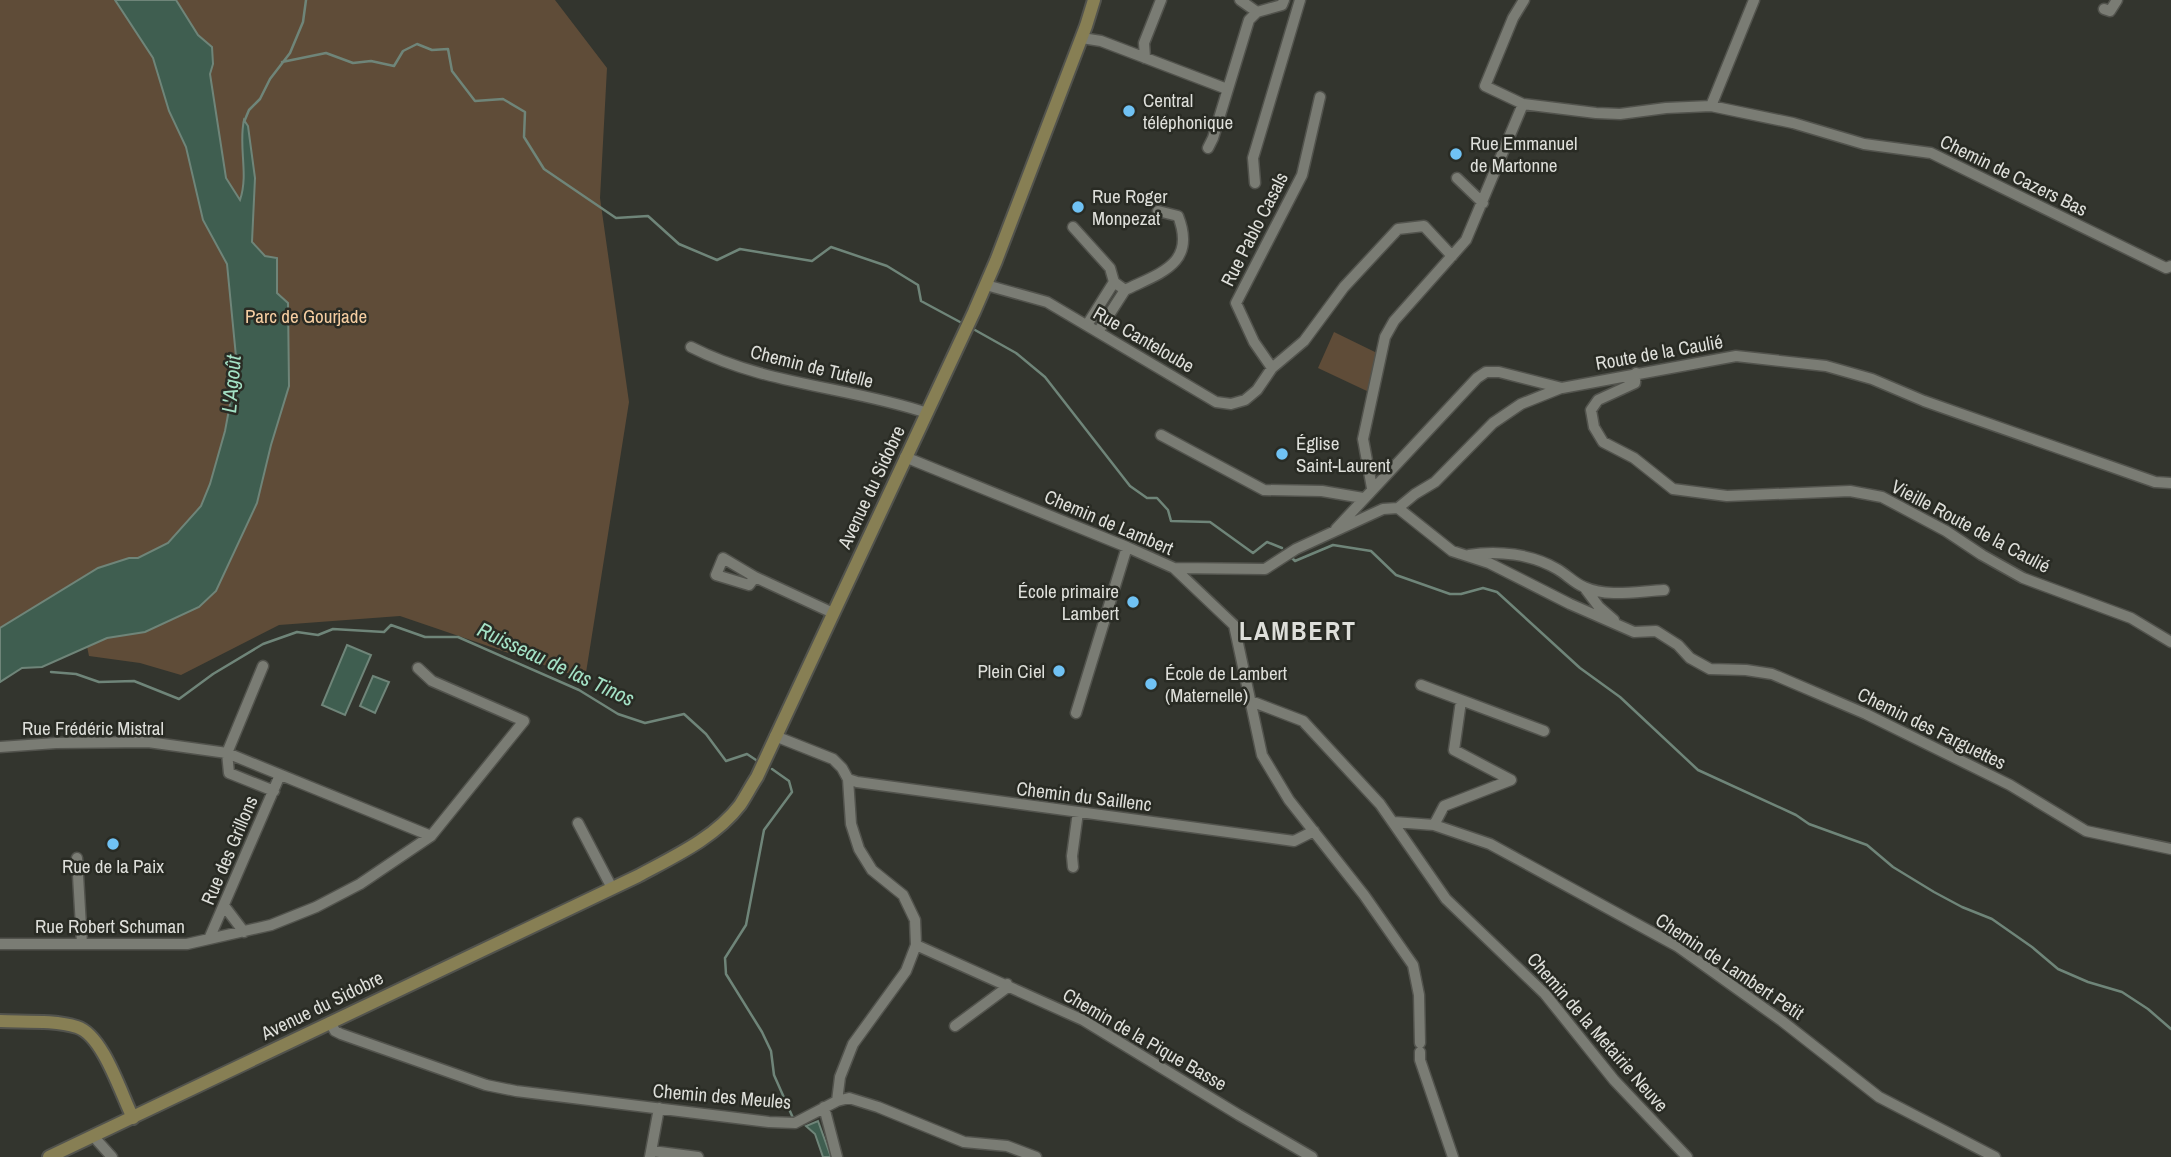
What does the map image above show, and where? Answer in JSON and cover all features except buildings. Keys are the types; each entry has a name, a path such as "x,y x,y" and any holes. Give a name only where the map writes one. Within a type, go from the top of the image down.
{"main road":[{"name":"Avenue du Sidobre","path":"50,1157 678,855 713,831 738,807 757,777 986,285 1082,38 1094,0"},
{"name":"Avenue du Sidobre","path":"1082,38 1093,26 1103,0"},
{"path":"0,1021 70,1026 87,1032 100,1047 133,1118"}],"street":[{"path":"1145,58 1144,43 1161,0"},
{"path":"1240,0 1257,12"},
{"path":"1255,183 1253,158 1300,0"},
{"name":"Chemin de Cazers Bas","path":"1524,0 1513,18 1485,86 1523,104 1620,114 1712,106 1793,123 1864,144 1931,153 2165,268 2171,266"},
{"path":"1712,106 1754,0"},
{"path":"2104,9 2110,11 2117,0"},
{"path":"1208,148 1249,20 1257,12 1283,3 1294,17"},
{"path":"1082,38 1101,41 1227,89"},
{"name":"Rue Pablo Casals","path":"1272,368 1254,342 1236,303 1302,175 1320,97"},
{"path":"1372,488 1363,439 1385,337 1394,321 1466,240 1523,104"},
{"path":"1457,178 1483,203"},
{"path":"1098,332 1125,290 1172,267 1180,252 1185,234 1178,216 1158,211"},
{"name":"Rue Canteloube","path":"986,285 1046,302 1216,402 1231,404 1245,400 1272,368 1304,341 1344,288 1398,229 1424,226 1452,256"},
{"path":"1073,227 1110,268 1114,282 1125,290"},
{"path":"1087,325 1114,282"},
{"name":"Chemin de Tutelle","path":"691,347 709,356 780,379 928,413"},
{"name":"Route de la Caulié","path":"1331,535 1372,488 1477,378 1486,372 1499,372 1562,388 1736,356 1826,366 1872,379 1924,401 2155,482 2171,483"},
{"name":"Vieille Route de la Caulié","path":"1636,373 1634,383 1598,400 1591,410 1594,427 1603,442 1634,458 1673,489 1727,496 1850,491 1882,497 1946,531 2024,578 2132,618 2171,642"},
{"name":"Chemin de Lambert","path":"905,457 1174,568 1265,569 1296,550 1382,509 1398,508 1436,482 1493,423 1521,404 1562,388"},
{"path":"1161,435 1264,490 1322,491 1363,498"},
{"path":"1398,508 1451,551 1489,562 1623,628"},
{"path":"1076,713 1127,547"},
{"path":"1465,555 1488,552 1534,557 1584,587 1599,607 1623,628"},
{"path":"1174,568 1234,625 1248,700 1262,755 1289,800 1364,895 1413,965 1419,995 1420,1060 1453,1157"},
{"path":"755,577 833,613"},
{"path":"1584,587 1609,593 1664,590"},
{"name":"Chemin des Farguettes","path":"1623,628 1634,632 1656,631 1678,645 1690,658 1710,669 1772,674 1866,715 2010,785 2086,831 2171,849"},
{"path":"263,666 227,752 229,773 274,791"},
{"name":"Rue Robert Schuman","path":"0,944 187,944 271,925 316,907 360,884 431,836 524,721 432,681 418,668"},
{"path":"1421,685 1544,731"},
{"name":"Chemin de la Metairie Neuve","path":"1248,700 1303,721 1394,822 1446,899 1545,994 1614,1080 1687,1157"},
{"path":"1434,825 1444,806 1511,780 1454,751 1461,701"},
{"path":"775,736 833,759 842,768 848,779 851,824 859,849 872,870 903,895 915,920 916,945 906,971 853,1044 840,1077 837,1101 849,1098 964,1142 1007,1146 1036,1157"},
{"name":"Rue Frédéric Mistral","path":"0,747 55,743 148,742 227,752 431,836"},
{"name":"Rue des Grillons","path":"209,939 225,908 280,775"},
{"name":"Chemin du Saillenc","path":"848,779 1294,841 1314,831"},
{"path":"1073,867 1078,812"},
{"name":"Chemin de Lambert Petit","path":"1394,822 1434,825 1490,844 1677,946 1782,1021 1879,1097 1994,1157"},
{"path":"578,824 612,888"},
{"path":"78,858 82,944"},
{"path":"225,908 244,932"},
{"path":"0,937 0,944"},
{"name":"Chemin de la Pique Basse","path":"916,945 1083,1020 1312,1157"},
{"path":"955,1026 1005,989 1007,984"},
{"name":"Chemin des Meules","path":"330,1022 335,1031 341,1034 486,1085 516,1091 795,1123 837,1101"},
{"path":"824,1107 837,1157"},
{"path":"659,1108 651,1154 698,1157"},
{"path":"94,1137 111,1157"}],"green space":[{"name":"Parc de Gourjade","path":"0,0 555,0 607,68 600,198 629,402 585,679 400,616 279,625 181,675 140,663 89,656 74,584 0,628"},
{"path":"1334,332 1377,353 1369,392 1318,368"}],"shaded area":[{"path":"115,0 176,0 198,35 212,47 213,64 210,74 226,178 240,200 244,180 244,120 248,126 255,178 252,242 265,256 277,258 277,293 288,303 289,386 257,503 216,591 199,607 145,632 107,638 42,667 22,668 0,682 0,628 98,568 129,558 138,558 168,543 201,506 225,431 237,367 227,264 203,220 186,147 169,111 153,58"},
{"path":"347,645 371,655 345,715 322,705"},
{"path":"373,676 389,682 375,713 360,706"},
{"path":"818,1121 831,1157 823,1157 815,1134 806,1126"}],"waterway":[{"path":"244,122 249,110 260,99 270,79 290,53 303,22 306,0"},
{"path":"282,62 326,53 353,63 371,61 394,66 403,51 417,44 432,50 448,49 452,71 475,101 503,99 525,112 524,137 544,169 616,218 648,216 679,244 717,260 740,249 812,261 831,247 887,266 918,285 921,301 960,322"},
{"path":"975,330 1016,353 1045,377 1130,486 1147,498 1157,498 1168,510 1171,521 1210,522 1253,553 1267,542 1282,548"},
{"path":"1291,557 1295,561 1333,545 1371,551 1396,575 1450,594 1483,588 1497,592 1580,668 1620,697 1698,770 1796,815 1809,824 1867,845 1893,867 1934,892 1992,919 2058,969 2122,992 2148,1009 2171,1029"},
{"name":"Ruisseau de las Tinos","path":"51,672 76,674 99,682 134,681 179,699 213,674 263,644 297,632 318,635 333,629 384,632 391,625 425,637 458,637 579,690 618,714 645,723 684,714 706,734 726,761 747,754 756,760"},
{"name":"Ruisseau de las Tinos","path":"772,769 789,781 792,792 764,830 746,925 725,958 726,974 771,1051 774,1075 793,1118"}],"place":[{"name":"Central téléphonique","path":"1129,111"},
{"name":"Rue Emmanuel de Martonne","path":"1456,154"},
{"name":"Rue Roger Monpezat","path":"1078,207"},
{"name":"Église Saint-Laurent","path":"1282,454"},
{"name":"École primaire Lambert","path":"1133,602"},
{"name":"Plein Ciel","path":"1059,671"},
{"name":"École de Lambert (Maternelle)","path":"1151,684"},
{"name":"Rue de la Paix","path":"113,844"}],"district":[{"name":"LAMBERT","path":"1298,630"}],"water label":[{"name":"L'Agoût","path":"231,384"}]}
